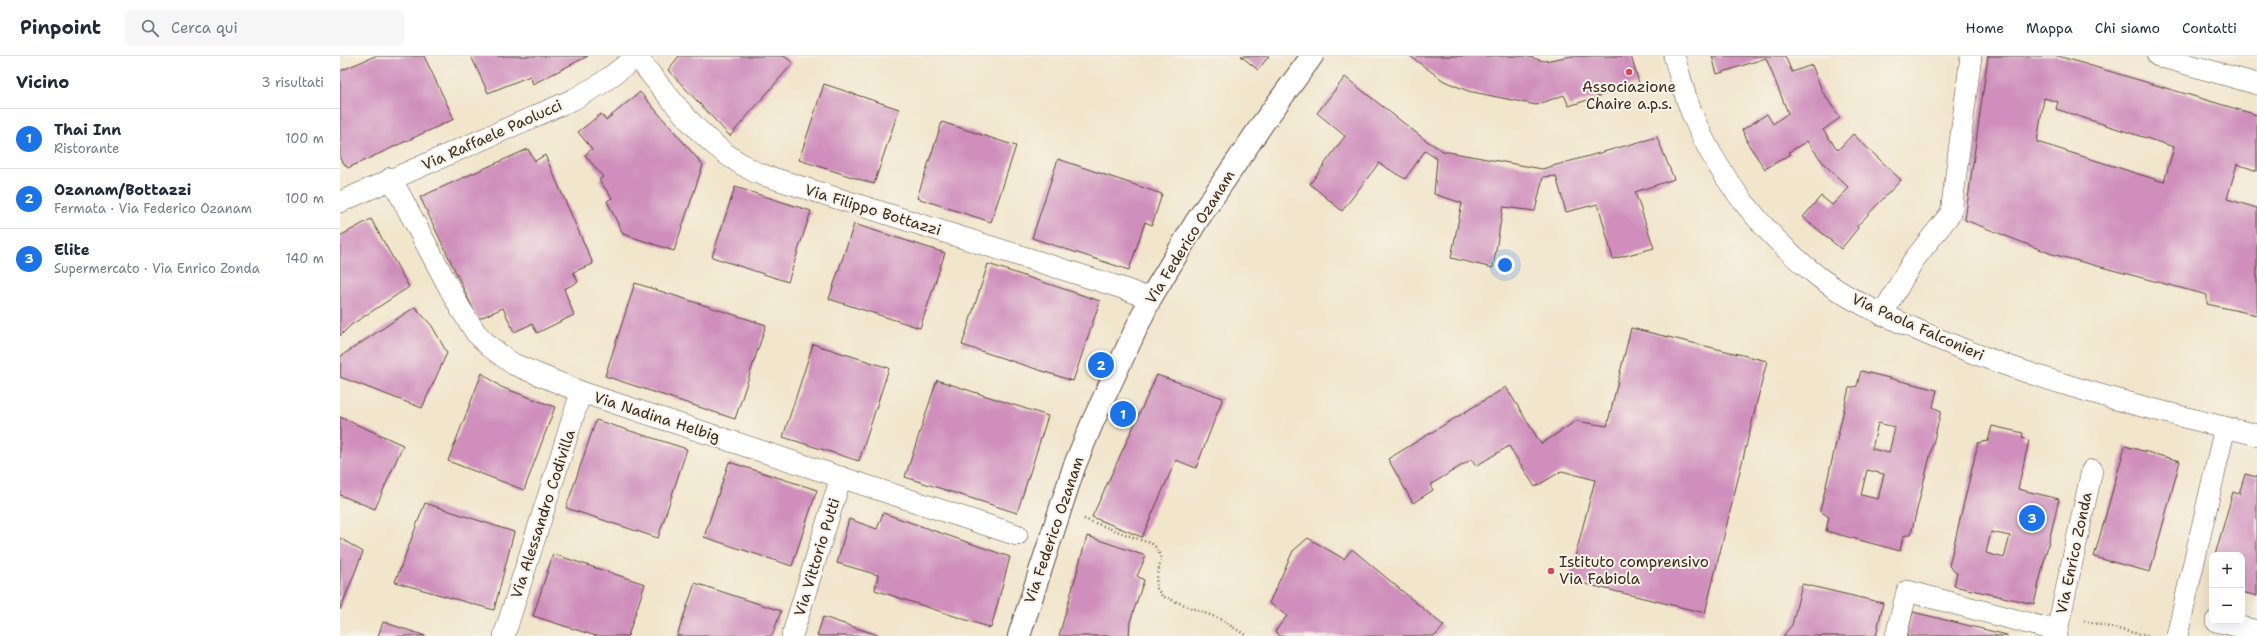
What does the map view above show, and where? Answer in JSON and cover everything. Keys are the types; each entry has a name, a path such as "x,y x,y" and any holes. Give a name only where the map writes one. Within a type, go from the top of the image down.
{"street":[{"name":"Via Filippo Bottazzi","path":"638,56 708,141 730,159 757,173 1122,288 1150,299"},
{"name":"Via Raffaele Paolucci","path":"340,202 391,178 572,100 598,85 638,56"},
{"name":"Via Federico Ozanam","path":"1019,636 1059,510 1093,420 1150,299 1204,210 1263,123 1312,56"},
{"name":"Via Paola Falconieri","path":"1674,56 1688,105 1703,138 1744,202 1776,239 1804,265 1844,294 1882,315 1953,346 2008,366 2084,389 2257,435"},
{"path":"1882,315 1913,261 1951,213 1971,56"},
{"path":"2158,56 2257,84"},
{"name":"Via Nadina Helbig","path":"391,178 460,308 476,333 490,347 517,366 581,392 1017,535"},
{"name":"Via Alessandro Codivilla","path":"504,636 581,392"},
{"path":"2177,636 2224,427"},
{"name":"Via Enrico Zonda","path":"2058,628 2092,470"},
{"name":"Via Vittorio Putti","path":"792,636 841,477"},
{"path":"1896,636 1907,591 2058,628"},
{"path":"2182,612 2209,619"},
{"path":"2228,624 2257,631"}],"path":[{"path":"1059,510 1152,544 1159,549 1161,555 1156,587 1162,596 1220,619 1247,636"},
{"path":"2058,628 2147,636"}],"building":[{"path":"375,56 424,56 454,119 348,168 340,159 340,71"},
{"path":"471,56 588,56 533,84 530,76 488,93"},
{"path":"679,56 784,56 793,63 730,136 668,70"},
{"path":"1241,56 1269,56 1258,70"},
{"path":"1410,56 1526,56 1544,61 1572,56 1631,56 1639,83 1569,106 1564,95 1536,105 1468,91 1444,81"},
{"path":"1712,56 1785,56 1792,72 1812,65 1822,91 1840,118 1823,130 1838,150 1853,134 1901,180 1857,226 1858,228 1841,249 1803,217 1821,196 1832,205 1849,188 1824,164 1807,141 1789,152 1791,154 1765,169 1746,141 1748,141 1742,130 1767,114 1773,124 1788,113 1766,58 1717,74"},
{"path":"1988,56 2058,56 2257,115 2257,171 2237,164 2227,199 2257,208 2257,315 2207,304 2207,295 2052,254 1965,220","holes":["2044,98 2058,102 2056,109 2174,147 2164,182 2037,142"]},
{"path":"1345,77 1424,139 1443,151 1542,169 1657,137 1674,179 1635,192 1654,248 1613,259 1598,204 1566,212 1556,176 1543,177 1535,211 1503,207 1493,268 1451,258 1462,203 1434,194 1437,159 1425,151 1405,179 1379,163 1342,211 1310,184 1345,136 1317,113"},
{"path":"824,84 899,109 874,184 799,160"},
{"path":"640,92 703,165 674,251 623,234 607,201 612,198 599,180 603,177 585,155 592,149 578,132 601,114 606,120"},
{"path":"942,122 1016,146 991,222 917,198"},
{"path":"528,149 535,161 545,155 593,264 573,272 578,282 564,289 574,315 537,333 532,324 514,332 503,308 478,319 420,197"},
{"path":"1058,159 1162,194 1152,225 1145,222 1129,270 1032,238"},
{"path":"735,187 811,211 788,282 712,257"},
{"path":"371,219 409,287 351,325 340,336 340,236"},
{"path":"854,224 945,253 920,328 829,299"},
{"path":"988,264 1100,301 1073,381 962,345"},
{"path":"635,283 766,325 735,419 605,376"},
{"path":"415,307 432,326 447,353 422,408 340,377 341,356"},
{"path":"1631,328 1767,361 1705,613 1569,580 1595,480 1562,471 1535,487 1509,446 1476,466 1472,459 1430,485 1433,490 1413,503 1388,459 1506,387 1541,444 1576,421 1607,426"},
{"path":"813,344 889,368 859,461 783,437"},
{"path":"1861,371 1937,390 1933,407 1941,411 1911,534 1903,536 1900,551 1826,531 1829,517 1820,511 1849,388 1857,386","holes":["1878,423 1895,427 1889,453 1872,449","1867,470 1884,474 1878,499 1861,495"]},
{"path":"482,373 501,387 555,407 524,490 448,461"},
{"path":"1157,375 1223,398 1196,468 1176,460 1142,537 1092,517"},
{"path":"937,380 1048,416 1017,513 905,477"},
{"path":"340,417 403,445 375,509 340,495"},
{"path":"596,420 687,449 658,538 566,508"},
{"path":"1992,426 2023,433 2022,438 2029,440 2018,489 2059,499 2034,604 1954,586 1957,573 1949,566 1978,443 1988,441","holes":["1991,532 2010,536 2004,558 1986,553"]},
{"path":"2125,446 2180,461 2150,572 2094,557"},
{"path":"729,462 817,490 792,566 704,537"},
{"path":"2245,474 2257,477 2257,596 2245,593 2245,552 2216,552 2233,492 2239,494"},
{"path":"425,503 514,532 494,610 395,582"},
{"path":"883,513 1010,557 991,628 875,590 878,575 837,563 849,519 877,529"},
{"path":"1087,536 1146,556 1137,576 1144,580 1130,622 1129,636 1059,636"},
{"path":"340,538 363,552 340,610"},
{"path":"1308,538 1344,559 1352,549 1444,626 1435,636 1280,636 1275,631 1287,616 1269,603 1293,551"},
{"path":"553,554 645,584 628,636 596,636 533,616"},
{"path":"695,583 781,611 772,636 677,636"},
{"path":"1802,584 1883,603 1876,636 1783,636 1792,625"},
{"path":"1913,612 2007,635 2007,636 1907,636"},
{"path":"823,617 881,636 817,636"},
{"path":"383,622 426,636 378,636"}],"place":[{"name":"Associazione Chaire a.p.s.","path":"1629,72"},
{"name":"Ozanam/Bottazzi","path":"1101,365"},
{"name":"Thai Inn","path":"1123,414"},
{"name":"Elite","path":"2032,518"},
{"name":"Istituto comprensivo Via Fabiola","path":"1551,571"}]}
